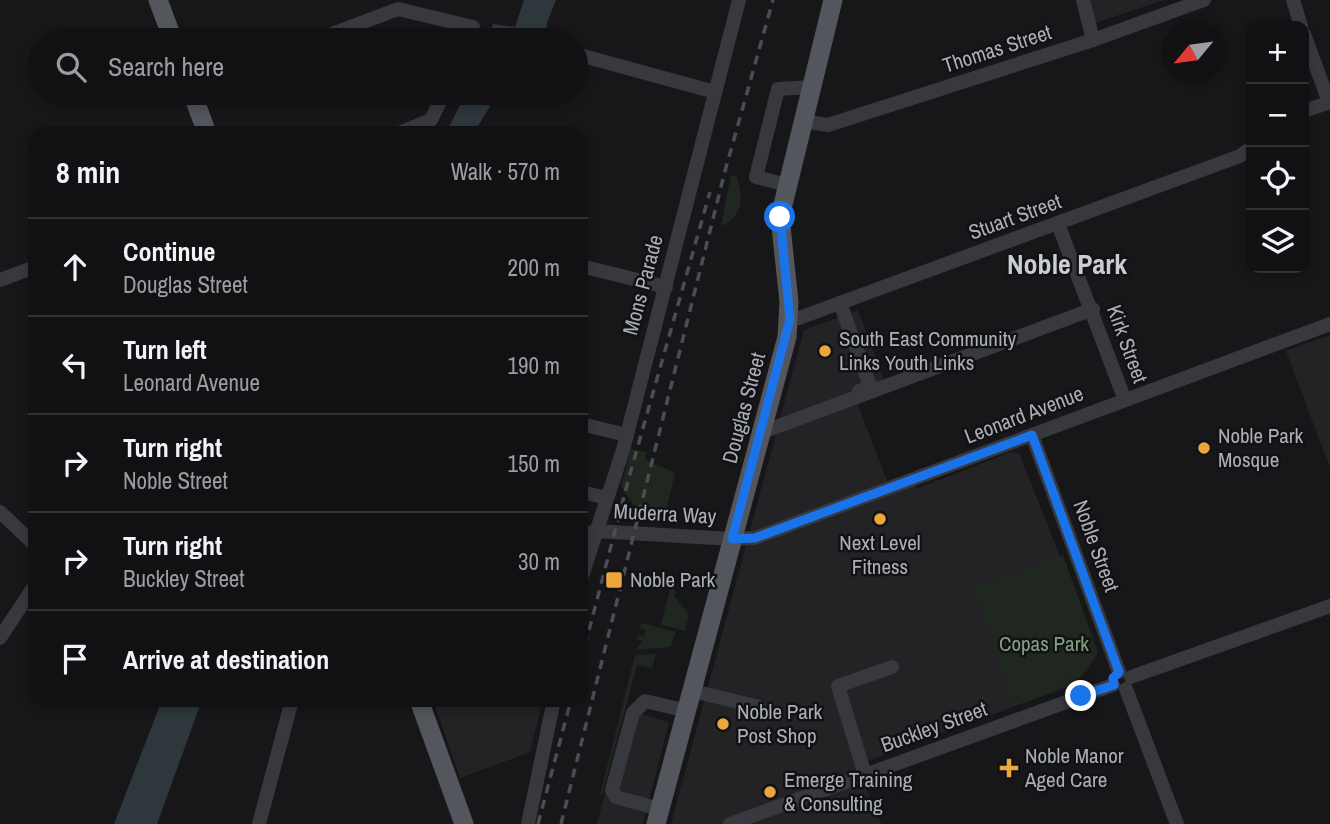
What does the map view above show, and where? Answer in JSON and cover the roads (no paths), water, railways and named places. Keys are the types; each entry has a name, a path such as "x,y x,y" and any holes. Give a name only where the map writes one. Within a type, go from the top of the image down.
{"main road":[{"path":"158,0 168,28"},
{"name":"Douglas Street","path":"658,817 790,319 780,236 787,185 833,0"},
{"path":"196,105 204,126"},
{"path":"422,707 464,824"}],"street":[{"name":"Mons Parade","path":"588,555 627,435 739,0"},
{"path":"1083,0 1093,40"},
{"name":"Thomas Street","path":"802,121 828,125 1093,40 1204,0"},
{"path":"1293,0 1299,21"},
{"path":"343,28 395,5 454,28"},
{"path":"1309,46 1330,102 1309,109"},
{"path":"588,57 715,92"},
{"path":"787,185 756,177 778,89 811,87"},
{"path":"416,126 431,120 438,105"},
{"name":"Stuart Street","path":"790,319 1058,224 1246,152"},
{"name":"Kirk Street","path":"1058,224 1093,309 1125,400"},
{"path":"588,269 666,287"},
{"path":"0,280 28,270"},
{"path":"761,428 870,386 840,303"},
{"path":"761,428 1093,309"},
{"name":"Leonard Avenue","path":"732,539 755,538 1330,324"},
{"path":"588,426 627,435"},
{"name":"Noble Street","path":"1032,435 1177,824"},
{"path":"588,494 607,498"},
{"path":"0,512 28,538"},
{"path":"588,534 595,531"},
{"name":"Muderra Way","path":"595,531 732,539"},
{"path":"0,638 28,596"},
{"name":"Buckley Street","path":"730,824 1330,606"},
{"path":"865,775 838,686 892,667"},
{"path":"693,691 759,707"},
{"path":"658,817 616,797 611,790 633,713 645,701 687,711"},
{"path":"260,824 290,707"},
{"path":"528,824 553,707"}],"railway":[{"path":"561,824 725,171 773,0"},
{"path":"588,634 628,481 710,192"},
{"path":"538,824 569,707"}],"place":[{"name":"South East Community Links Youth Links","path":"825,351"},
{"name":"Noble Park Mosque","path":"1204,448"},
{"name":"Next Level Fitness","path":"880,519"},
{"name":"Noble Park","path":"614,580"},
{"name":"Noble Park Post Shop","path":"723,724"},
{"name":"Noble Manor Aged Care","path":"1009,768"},
{"name":"Emerge Training & Consulting","path":"770,792"}],"district":[{"name":"Noble Park","path":"1067,264"}],"park label":[{"name":"Copas Park","path":"1044,644"}]}
